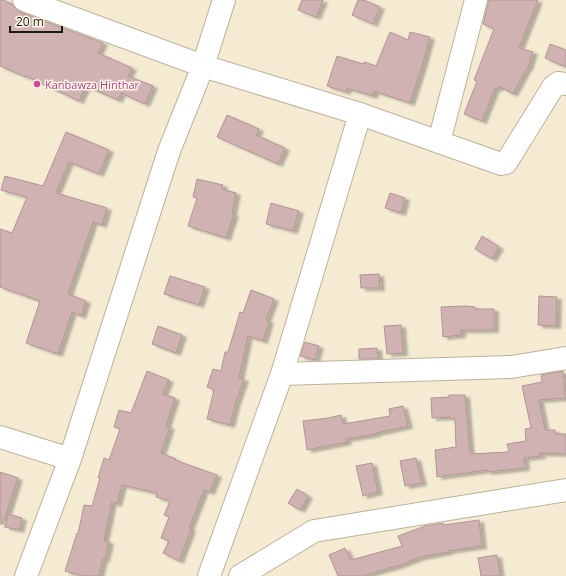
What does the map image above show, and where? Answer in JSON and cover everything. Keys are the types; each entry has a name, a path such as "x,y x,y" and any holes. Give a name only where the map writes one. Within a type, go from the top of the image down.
{"street":[{"path":"24,0 203,66 360,114 501,164 506,163 552,87 558,83 566,84"},
{"path":"26,576 70,459 169,151 203,66 224,0"},
{"path":"439,142 476,0"},
{"path":"209,576 282,374 360,114"},
{"path":"282,374 511,367 566,358"},
{"path":"0,437 70,459"},
{"path":"240,576 314,531 566,490"}],"building":[{"path":"0,0 12,4 20,12 103,43 98,53 132,68 128,76 153,86 145,104 121,93 118,100 86,86 79,101 26,76 0,66"},
{"path":"302,0 323,0 316,17 298,10"},
{"path":"358,0 364,0 380,7 373,24 352,15"},
{"path":"489,0 538,0 519,48 533,52 528,68 513,94 499,86 498,89 495,88 482,121 464,114 477,81 474,80 494,29 483,24"},
{"path":"390,32 408,40 410,32 430,37 410,103 374,91 373,96 347,88 346,92 327,86 337,56 363,64 364,62 376,66"},
{"path":"550,44 566,50 566,67 545,58"},
{"path":"227,115 259,129 256,135 285,148 278,164 217,137"},
{"path":"66,132 109,150 99,174 69,162 56,193 107,208 102,225 93,222 68,294 86,301 81,316 72,312 58,354 26,343 40,301 0,287 0,229 12,233 27,197 1,190 5,176 43,186"},
{"path":"197,179 223,185 222,189 236,193 232,213 234,214 226,238 188,226 197,198 193,197"},
{"path":"390,193 405,198 401,213 385,208"},
{"path":"271,203 299,211 293,231 266,224"},
{"path":"482,236 499,247 492,259 475,249"},
{"path":"379,274 380,288 361,288 360,275"},
{"path":"170,276 205,287 199,305 164,294"},
{"path":"251,290 274,299 266,320 269,321 263,341 248,336 239,378 244,379 230,425 207,419 214,390 207,387 213,369 221,371 225,352 228,352 240,312 243,313"},
{"path":"539,296 557,297 556,326 538,325"},
{"path":"441,307 475,307 475,309 494,309 494,330 461,330 461,335 443,337"},
{"path":"401,325 403,353 387,354 384,326"},
{"path":"158,326 182,335 176,353 152,344"},
{"path":"305,342 319,346 315,360 300,356"},
{"path":"377,348 378,359 359,359 359,349"},
{"path":"147,371 169,380 163,394 175,398 166,426 170,427 161,453 176,459 175,460 217,475 210,492 204,490 189,528 191,529 179,561 163,553 169,541 161,538 169,517 164,515 170,501 156,497 157,493 122,485 117,504 112,502 104,540 109,542 99,576 82,576 65,571 77,533 78,534 84,505 92,506 104,458 109,460 120,429 114,427 119,410 131,413"},
{"path":"563,371 565,398 539,400 545,430 555,430 555,434 566,434 566,454 540,453 541,456 524,458 525,468 487,472 487,470 437,477 435,450 456,447 455,419 450,419 450,417 432,418 431,398 449,397 449,395 465,395 470,454 509,452 507,444 526,441 525,429 531,428 522,386 542,382 541,375"},
{"path":"403,406 408,426 376,434 346,439 347,442 307,450 303,421 341,415 343,424 390,416 389,409"},
{"path":"416,458 422,483 405,486 400,461"},
{"path":"372,463 378,492 363,496 356,466"},
{"path":"0,472 18,478 3,524 0,524"},
{"path":"297,489 308,496 300,510 288,503"},
{"path":"8,514 22,518 19,530 5,527"},
{"path":"479,520 482,546 421,557 362,576 338,576 329,555 345,548 351,560 402,546 398,536 425,526"},
{"path":"497,555 500,576 481,576 478,558"}],"place":[{"name":"Kanbawza Hinthar","path":"37,84"}]}
